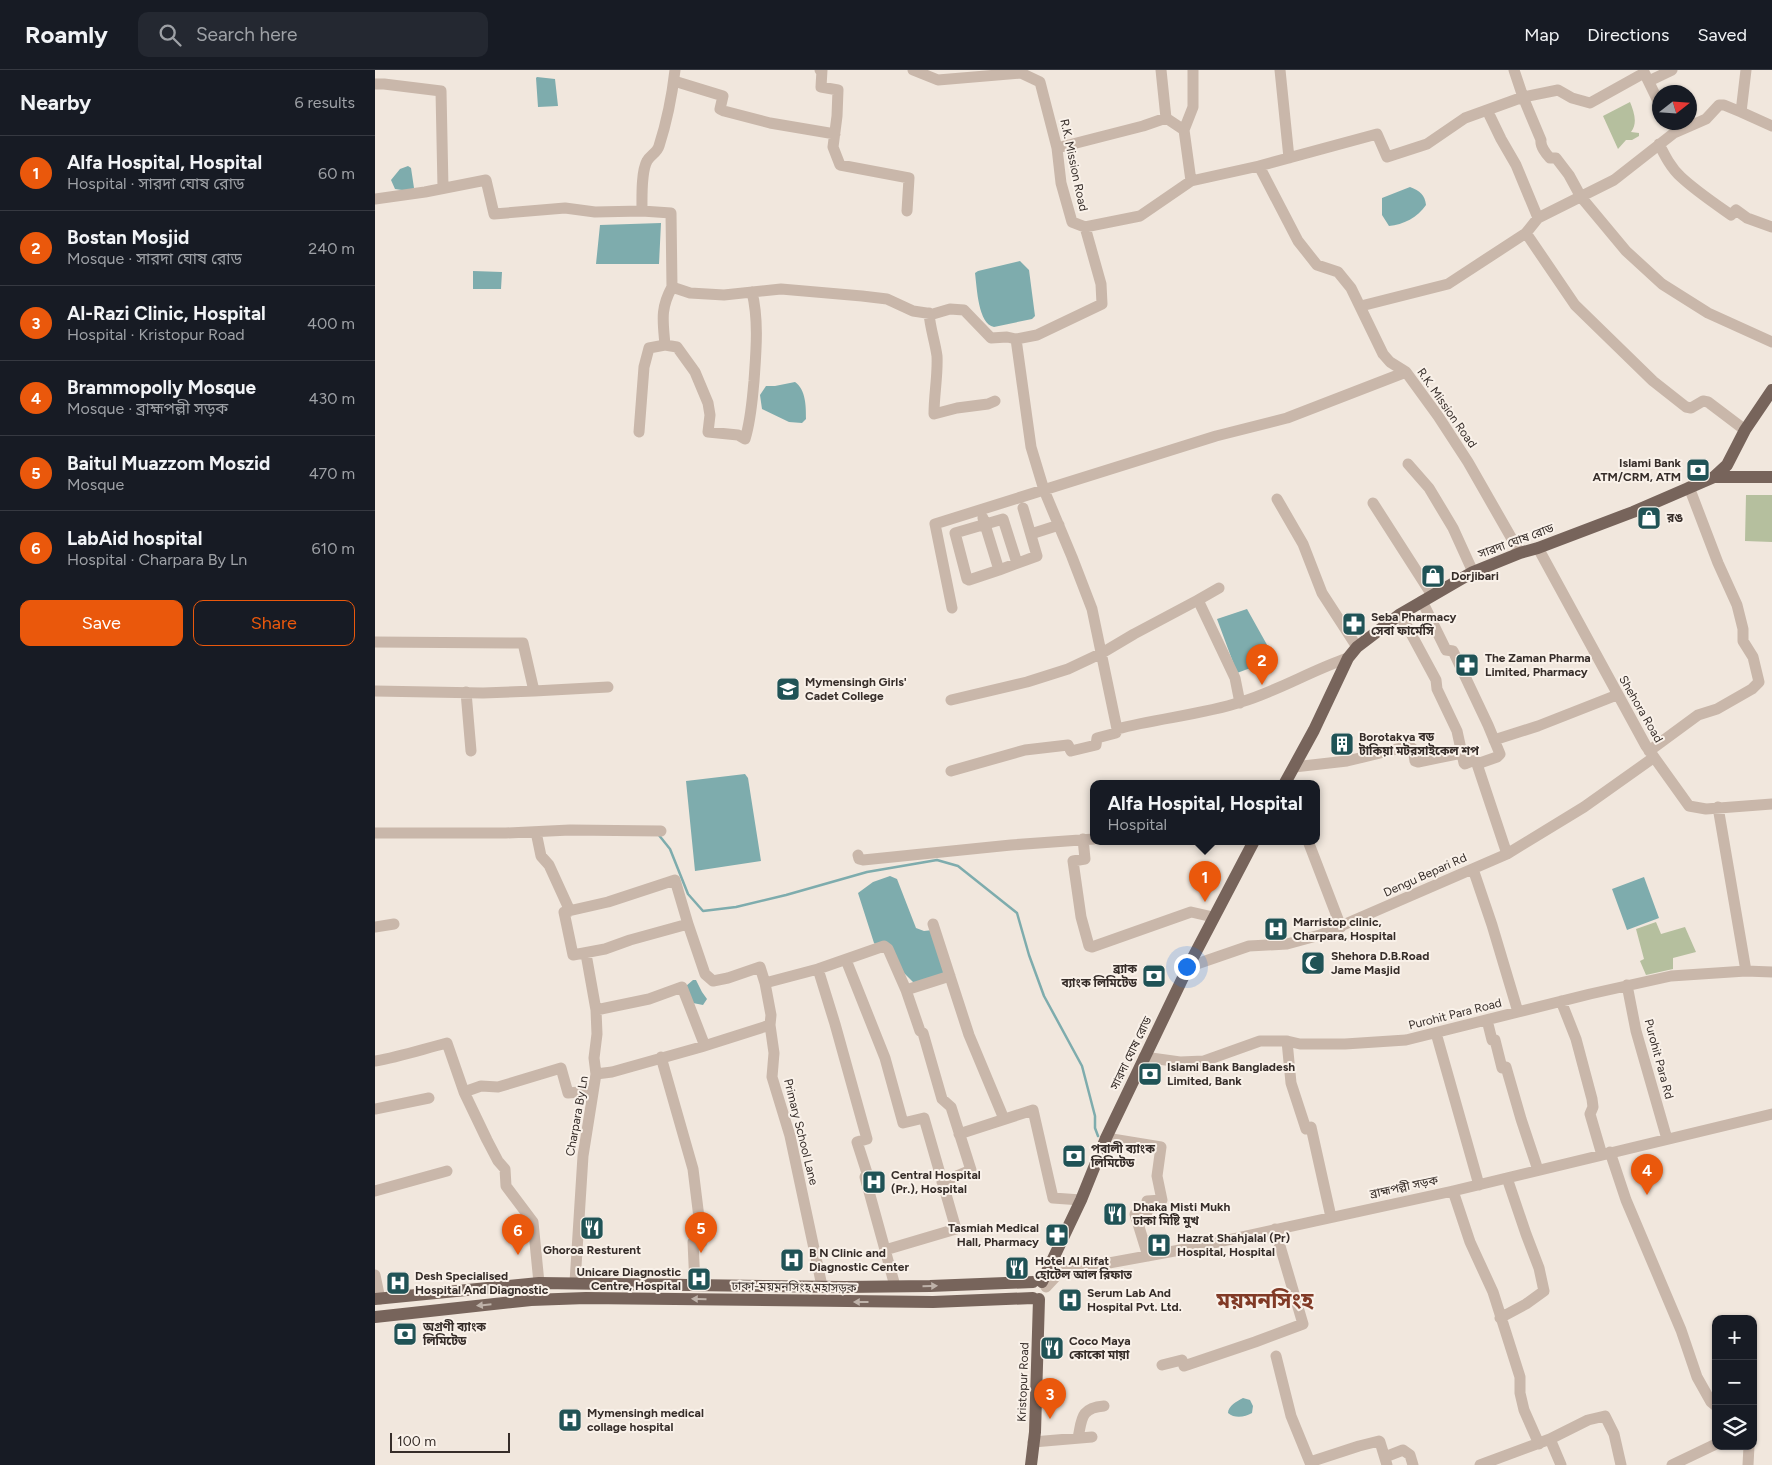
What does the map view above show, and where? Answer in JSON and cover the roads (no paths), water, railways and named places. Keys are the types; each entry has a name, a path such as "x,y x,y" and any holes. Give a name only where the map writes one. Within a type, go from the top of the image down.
{"main road":[{"name":"সারদা ঘোষ রোড","path":"1287,780 1314,730 1348,658 1357,647 1399,614 1473,572 1633,512 1713,477 1727,465 1745,430 1772,390"},
{"path":"1713,477 1772,477"},
{"name":"সারদা ঘোষ রোড","path":"1035,1298 1045,1295 1041,1284 1081,1200 1106,1138 1187,967 1252,845"},
{"name":"ঢাকা-ময়মনসিংহ মহাসড়ক","path":"378,1299 539,1282 822,1286 1041,1284"},
{"name":"ঢাকা-ময়মনসিংহ মহাসড়ক","path":"375,1316 531,1300 577,1298 933,1302 1035,1298"},
{"name":"Kristopur Road","path":"1031,1465 1035,1298"}],"street":[{"path":"820,70 822,70 821,87 838,90 833,147 840,165 909,178 907,211"},
{"name":"R.K. Mission Road","path":"913,70 938,80 1021,73 1040,82 1057,148 1061,183 1072,222 1085,227 1140,216 1191,181 1259,166 1297,241 1317,265 1338,272 1345,279 1361,306 1383,354 1390,362 1406,372 1438,416 1468,462 1520,553"},
{"path":"1161,70 1166,118 1183,130"},
{"path":"1191,181 1183,130 1193,107 1193,70"},
{"path":"1280,70 1289,158"},
{"path":"1514,70 1541,144 1550,158 1556,158 1569,175 1581,197 1626,251 1662,284 1708,313 1772,342"},
{"path":"1259,166 1377,134 1387,157 1427,144 1465,118 1523,98 1559,90 1572,98 1590,103 1645,75 1672,70"},
{"path":"1741,112 1746,70"},
{"path":"1645,75 1652,89"},
{"path":"642,211 642,183 647,161 658,150 671,104 674,76 723,96 720,109 724,111 770,123 835,134"},
{"path":"375,84 441,91 443,188"},
{"path":"1697,121 1706,119 1719,105 1724,105 1772,126"},
{"path":"1487,110 1516,165 1539,218"},
{"path":"1057,148 1143,126 1166,118"},
{"path":"1361,306 1448,284 1526,233 1539,218 1614,180 1659,144 1670,130"},
{"path":"1659,144 1669,162 1680,176 1721,208 1731,215 1736,210 1747,218 1772,227"},
{"path":"375,199 486,180 494,214 565,208 595,212 642,211 671,213 672,287 665,299 663,310 665,345"},
{"path":"672,287 690,293 725,295 781,289 887,299 913,311 933,314 950,309 964,310 991,338 1007,337 1016,339 1037,335 1103,304 1101,284 1085,227"},
{"path":"1526,233 1575,305 1653,381 1687,407 1691,408 1703,401 1708,402 1745,430"},
{"path":"639,432 644,367 649,348 665,345 677,347 695,372 709,406 708,432 738,436 745,439 750,422 757,348 756,307 752,292"},
{"path":"929,313 937,354 934,414 957,408 989,404 995,401"},
{"path":"1016,339 1031,448 1044,490 1093,609 1117,730"},
{"path":"952,608 935,524 1216,436 1287,418 1406,372"},
{"path":"1408,464 1429,488 1449,520 1473,572"},
{"name":"Dengu Bepari Rd","path":"1187,967 1249,946 1287,944 1320,935 1507,854 1584,807 1698,715 1717,709 1752,689 1759,682 1753,657 1743,641 1743,629 1737,606 1718,563 1689,487"},
{"path":"1277,499 1303,544 1322,593 1357,647"},
{"path":"1373,502 1427,598 1447,650 1453,651 1500,754 1497,757 1477,764"},
{"path":"1017,563 1004,519 955,533 967,579 969,580 999,570 1037,556 1023,508"},
{"path":"981,509 999,570"},
{"path":"1031,534 1059,526"},
{"name":"Shehora Road","path":"1537,548 1651,754 1689,806 1707,808 1751,807 1772,804"},
{"path":"951,700 1027,682 1068,669 1102,653 1219,588"},
{"path":"1198,600 1235,678 1240,703"},
{"path":"1399,614 1409,628 1436,680 1437,689 1457,731 1464,764 1475,760 1477,764 1507,854"},
{"path":"375,642 523,643 534,691"},
{"path":"951,771 1025,750 1067,745 1071,750 1096,745 1097,738 1116,733 1117,730 1240,703 1348,658"},
{"path":"375,692 534,691 608,687"},
{"path":"466,692 471,751"},
{"path":"1494,740 1547,723 1617,695"},
{"path":"1294,767 1347,760 1409,746 1413,749 1415,761 1418,762 1462,753"},
{"path":"1719,807 1746,972"},
{"path":"375,833 570,830 661,831"},
{"path":"536,832 541,856 549,865 570,911"},
{"path":"858,855 859,859 863,860 1089,839 1085,859 1073,861 1081,917 1089,946 1092,947 1191,912 1213,917"},
{"path":"1310,845 1341,927"},
{"path":"1473,869 1518,1012"},
{"path":"689,924 585,954 573,955 564,912 608,902 675,880 705,974 713,982 760,967 765,983 818,969 884,946 889,949 906,990 920,1032 923,1033 942,1099 951,1107 971,1170 942,1182"},
{"path":"375,927 394,924"},
{"path":"933,924 969,1035 1004,1119"},
{"path":"585,954 596,1010 597,1034 594,1058 596,1074"},
{"path":"846,960 885,1058 903,1123 924,1118 956,1229 885,1250"},
{"path":"818,969 867,1139 857,1142 867,1173 865,1177 895,1286"},
{"name":"Purohit Para Road","path":"1144,1057 1180,1062 1204,1061 1260,1041 1287,1041 1300,1044 1345,1044 1406,1040 1627,985 1671,976 1772,972"},
{"path":"906,990 950,976"},
{"name":"Primary School Lane","path":"765,983 771,1015 770,1025 774,1053 772,1077 790,1136 822,1286"},
{"name":"Purohit Para Rd","path":"1627,985 1636,1031 1667,1139"},
{"path":"596,1010 649,999 682,987 703,1041"},
{"path":"1561,1001 1576,1039 1592,1099 1593,1107 1590,1114 1681,1330 1697,1378 1715,1405"},
{"path":"1487,1020 1492,1040 1495,1040 1502,1068 1506,1067 1538,1170"},
{"name":"Charpara By Ln","path":"575,1282 583,1156 596,1074 613,1072 770,1025"},
{"path":"1436,1033 1479,1184"},
{"path":"1287,1041 1291,1083 1306,1129 1311,1127 1331,1217"},
{"path":"375,1061 447,1043 464,1092 498,1161 505,1169 506,1186 533,1222 539,1282"},
{"path":"661,1057 693,1170 702,1242 693,1242 695,1284"},
{"path":"464,1092 481,1086 498,1087 561,1068 568,1093 593,1090"},
{"path":"375,1109 429,1098"},
{"path":"959,1134 1033,1110 1053,1198 1081,1200"},
{"name":"ব্রাহ্মপল্লী সড়ক","path":"1041,1284 1060,1272 1148,1256 1453,1191 1772,1114"},
{"path":"1106,1138 1161,1147 1157,1176 1162,1200 1147,1200 1147,1213 1135,1214 1148,1256"},
{"path":"375,1191 447,1171"},
{"path":"1500,1318 1526,1304 1544,1291 1539,1268 1507,1178"},
{"path":"1453,1191 1470,1242 1493,1292 1519,1377 1520,1393 1525,1410 1561,1465"},
{"path":"1163,1366 1182,1360 1184,1366 1303,1324 1275,1229"},
{"path":"375,1275 378,1299"},
{"path":"1276,1356 1291,1416 1311,1463 1379,1441 1386,1461 1403,1450 1409,1455 1413,1465"},
{"path":"1078,1438 1082,1416 1093,1407 1103,1406"},
{"path":"1480,1465 1545,1441 1588,1420 1605,1416 1614,1434 1621,1465"},
{"path":"1033,1442 1093,1437"},
{"path":"1672,1465 1712,1446"},
{"path":"1748,1465 1749,1450"}],"water":[{"path":"537,77 555,79 558,106 538,107"},
{"path":"408,166 411,168 414,188 409,191 395,189 391,180 400,169"},
{"path":"1410,187 1421,194 1426,205 1410,220 1389,226 1382,215 1382,198"},
{"path":"661,223 659,264 596,264 600,225"},
{"path":"1020,261 1029,270 1035,316 1032,319 994,327 989,324 981,313 975,273"},
{"path":"473,271 502,272 501,289 473,289"},
{"path":"795,382 799,385 805,399 806,419 802,423 789,422 762,409 760,395 766,386"},
{"path":"1247,609 1275,659 1237,673 1217,619"},
{"path":"745,774 748,778 761,861 695,871 686,781"},
{"path":"890,876 897,879 916,928 924,931 933,930 944,974 914,983 874,943 858,893 873,882"},
{"path":"1644,877 1659,918 1627,930 1612,889"},
{"path":"693,980 696,980 707,999 703,1005 693,1003 686,986"},
{"path":"1243,1398 1250,1400 1253,1406 1252,1413 1240,1417 1228,1413 1231,1406"}],"waterway":[{"path":"658,834 670,849 688,894 703,911 736,907 867,872 937,860 958,866 1017,913 1029,955 1044,996 1082,1066 1095,1116 1095,1128 1098,1136"}],"place":[{"name":"Islami Bank ATM/CRM, ATM","path":"1698,470"},
{"name":"রঙ","path":"1649,518"},
{"name":"Dorjibari","path":"1433,576"},
{"name":"Seba Pharmacy সেবা ফার্মেসি","path":"1354,624"},
{"name":"The Zaman Pharma Limited, Pharmacy","path":"1467,665"},
{"name":"Bostan Mosjid","path":"1262,685"},
{"name":"Mymensingh Girls' Cadet College","path":"788,689"},
{"name":"Borotakya বড় টাকিয়া মটরসাইকেল শপ","path":"1342,744"},
{"name":"Alfa Hospital, Hospital","path":"1205,902"},
{"name":"Marristop clinic, Charpara, Hospital","path":"1276,929"},
{"name":"Shehora D.B.Road Jame Masjid","path":"1313,963"},
{"name":"ব্র্যাক ব্যাংক লিমিটেড","path":"1154,976"},
{"name":"Islami Bank Bangladesh Limited, Bank","path":"1150,1074"},
{"name":"পূবালী ব্যাংক লিমিটেড","path":"1074,1156"},
{"name":"Central Hospital (Pr.), Hospital","path":"874,1182"},
{"name":"Brammopolly Mosque","path":"1647,1195"},
{"name":"Dhaka Misti Mukh ঢাকা মিষ্টি মুখ","path":"1115,1214"},
{"name":"Ghoroa Resturent","path":"592,1228"},
{"name":"Tasmiah Medical Hall, Pharmacy","path":"1057,1235"},
{"name":"Hazrat Shahjalal (Pr) Hospital, Hospital","path":"1159,1245"},
{"name":"Baitul Muazzom Moszid","path":"701,1253"},
{"name":"LabAid hospital","path":"518,1255"},
{"name":"B N Clinic and Diagnostic Center","path":"792,1260"},
{"name":"Hotel Al Rifat হোটেল আল রিফাত","path":"1017,1268"},
{"name":"Unicare Diagnostic Centre, Hospital","path":"699,1279"},
{"name":"Desh Specialised Hospital And Diagnostic","path":"398,1283"},
{"name":"Serum Lab And Hospital Pvt. Ltd.","path":"1070,1300"},
{"name":"অগ্রণী ব্যাংক লিমিটেড","path":"405,1334"},
{"name":"Coco Maya কোকো মায়া","path":"1052,1348"},
{"name":"Al-Razi Clinic, Hospital","path":"1050,1419"},
{"name":"Mymensingh medical collage hospital","path":"570,1420"}],"district":[{"name":"ময়মনসিংহ","path":"1265,1300"}]}
